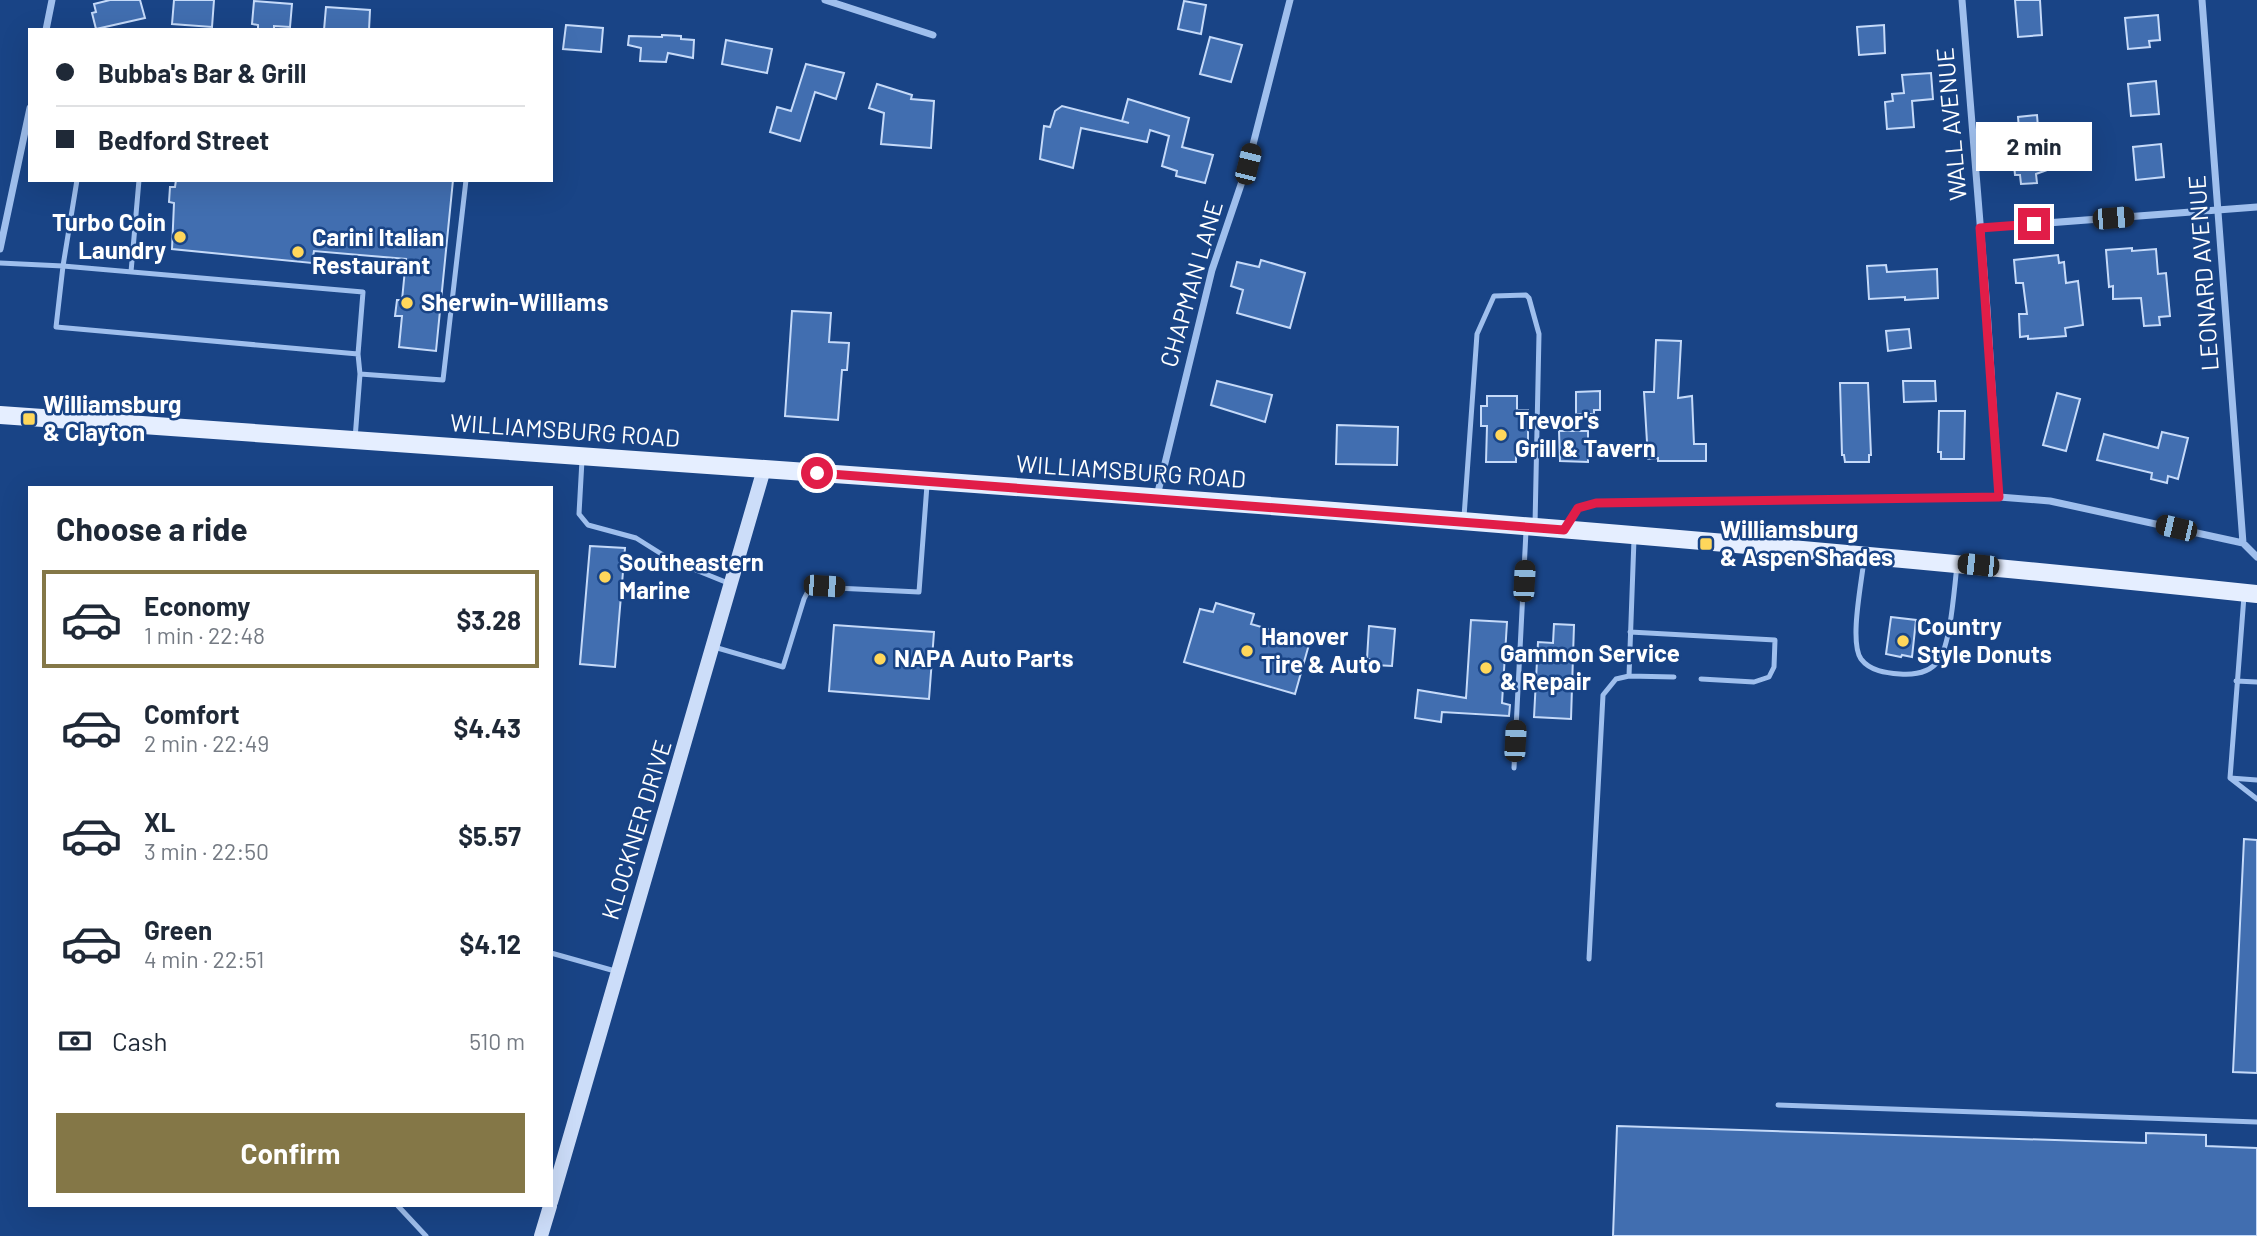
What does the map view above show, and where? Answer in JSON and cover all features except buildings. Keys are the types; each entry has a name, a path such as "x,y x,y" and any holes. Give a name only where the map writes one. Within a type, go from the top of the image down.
{"main road":[{"name":"WILLIAMSBURG ROAD","path":"0,415 764,469 1564,530 1958,563 2251,593"}],"street":[{"path":"46,28 52,0"},
{"path":"825,0 933,36"},
{"name":"CHAPMAN LANE","path":"1156,499 1212,270 1248,164 1290,0"},
{"name":"WALL AVENUE","path":"1962,0 1999,497"},
{"name":"LEONARD AVENUE","path":"2202,0 2220,210 2243,544"},
{"path":"0,249 28,117"},
{"path":"1980,228 2257,207"},
{"name":"KLOCKNER DRIVE","path":"553,1197 764,469"},
{"path":"1564,530 1578,508 1596,503 1999,497 2050,501 2243,544 2257,557"},
{"name":"KLOCKNER DRIVE","path":"541,1236 550,1207"}],"lane":[{"path":"77,182 63,266 57,327 358,354"},
{"path":"131,272 139,182"},
{"path":"360,374 443,380 466,182"},
{"path":"0,263 363,292 355,442"},
{"path":"1463,523 1476,334 1494,296 1526,295 1539,334 1531,528 1514,768"},
{"path":"582,457 579,514 588,525 636,538 671,559 732,584"},
{"path":"714,647 783,667 804,599 808,591 815,587 919,592 927,481"},
{"path":"1629,676 1634,536"},
{"path":"1865,555 1856,635 1857,650 1868,666 1891,673 1921,672 1931,668 1938,660 1946,640 1958,563"},
{"path":"2230,778 2236,681 2251,593"},
{"path":"1630,632 1775,640 1774,667 1769,677 1754,682 1701,679"},
{"path":"1589,960 1603,695 1616,679 1629,676 1674,677"},
{"path":"2236,681 2257,682"},
{"path":"2230,778 2257,780"},
{"path":"2230,778 2257,799"},
{"path":"553,954 619,972"},
{"path":"1777,1105 2257,1122"},
{"path":"399,1207 426,1236"}],"place":[{"name":"Turbo Coin Laundry","path":"180,237"},
{"name":"Carini Italian Restaurant","path":"298,252"},
{"name":"Sherwin-Williams","path":"407,303"},
{"name":"Williamsburg & Clayton","path":"29,419"},
{"name":"Trevor's Grill & Tavern","path":"1501,435"},
{"name":"Williamsburg & Aspen Shades","path":"1706,544"},
{"name":"Southeastern Marine","path":"605,577"},
{"name":"Country Style Donuts","path":"1903,641"},
{"name":"Hanover Tire & Auto","path":"1247,651"},
{"name":"NAPA Auto Parts","path":"880,659"},
{"name":"Gammon Service & Repair","path":"1486,668"}],"route":[{"path":"817,473 1564,530 1578,508 1596,503 1999,497 1980,228 2034,224"}]}
